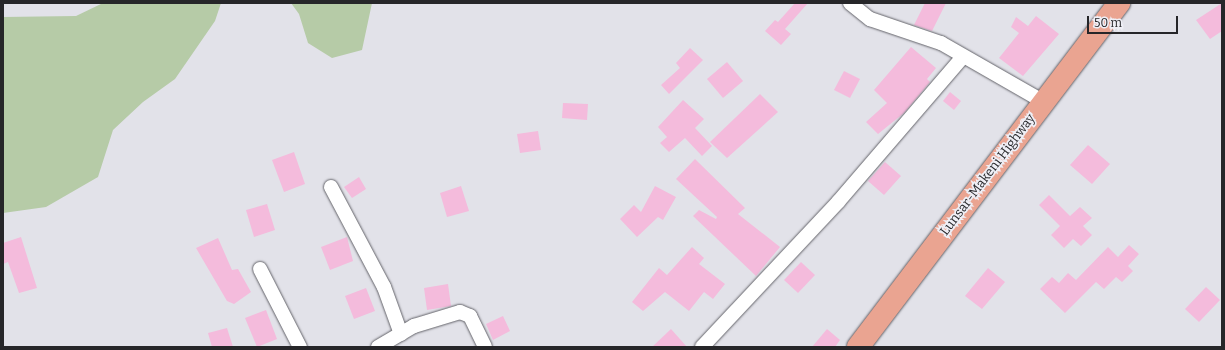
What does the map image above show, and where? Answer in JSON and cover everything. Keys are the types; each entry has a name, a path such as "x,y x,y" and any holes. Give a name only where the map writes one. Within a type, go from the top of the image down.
{"main road":[{"name":"Lunsar-Makeni Highway","path":"858,347 1119,3"}],"street":[{"path":"850,3 870,19 926,36 962,58 1044,102"},
{"path":"702,347 838,202 962,58"},
{"path":"331,187 384,287 401,334"},
{"path":"260,269 300,347"},
{"path":"378,347 424,322 466,312 485,347"}],"green space":[{"path":"103,3 221,3 215,21 175,79 143,102 113,130 98,177 46,207 3,213 3,17 76,16"},
{"path":"291,3 372,3 362,50 332,58 308,43 299,14"}],"building":[{"path":"795,3 808,3 785,29 791,34 781,45 765,31 775,20 778,22"},
{"path":"925,3 946,3 932,31 914,25"},
{"path":"1222,3 1222,31 1210,39 1196,20"},
{"path":"1036,16 1059,34 1023,76 999,58 1019,33 1011,27 1016,17 1028,26"},
{"path":"911,47 936,68 927,79 930,82 904,113 878,134 866,122 887,103 874,90"},
{"path":"690,48 703,60 669,94 661,85 680,68 676,63"},
{"path":"727,62 743,81 723,98 707,79"},
{"path":"844,71 860,79 850,98 834,90"},
{"path":"950,92 961,101 954,110 943,101"},
{"path":"760,94 778,112 727,158 710,142"},
{"path":"683,100 704,119 695,128 712,146 702,156 685,138 669,152 660,143 667,137 658,127"},
{"path":"563,103 588,104 587,120 562,118"},
{"path":"538,131 541,150 520,153 517,134"},
{"path":"1088,145 1110,164 1092,184 1070,165"},
{"path":"294,152 305,184 284,192 272,160"},
{"path":"695,159 745,208 738,214 780,247 756,276 693,216 699,210 716,219 717,217 676,179"},
{"path":"885,162 901,176 884,195 868,181"},
{"path":"359,177 366,189 352,198 344,187"},
{"path":"461,186 469,211 447,217 440,193"},
{"path":"655,186 676,197 663,220 658,217 637,237 620,219 634,205 641,212"},
{"path":"1049,195 1070,216 1080,207 1092,218 1083,226 1092,235 1081,246 1073,239 1064,248 1051,235 1060,226 1039,205"},
{"path":"267,204 275,230 254,237 246,210"},
{"path":"21,237 37,288 19,293 8,262 3,264 3,243"},
{"path":"347,237 353,261 330,270 321,247"},
{"path":"218,238 232,270 238,269 251,292 234,304 227,301 196,248"},
{"path":"1129,245 1139,254 1128,266 1133,271 1122,282 1116,277 1104,289 1096,282 1065,313 1040,289 1052,277 1059,283 1068,273 1076,280 1108,247 1118,257"},
{"path":"692,247 704,258 699,264 725,284 713,299 704,292 689,311 665,292 643,311 632,302 659,268 667,275"},
{"path":"801,262 815,275 798,293 784,280"},
{"path":"988,268 1005,282 982,309 965,296"},
{"path":"448,284 451,306 427,310 424,288"},
{"path":"1206,287 1220,300 1199,322 1185,309"},
{"path":"366,288 375,311 354,319 345,296"},
{"path":"266,310 277,339 257,347 245,318"},
{"path":"503,316 510,331 493,340 486,324"},
{"path":"227,328 233,347 212,347 208,333"},
{"path":"671,329 687,347 652,347"},
{"path":"827,329 840,340 835,347 812,347"}]}
